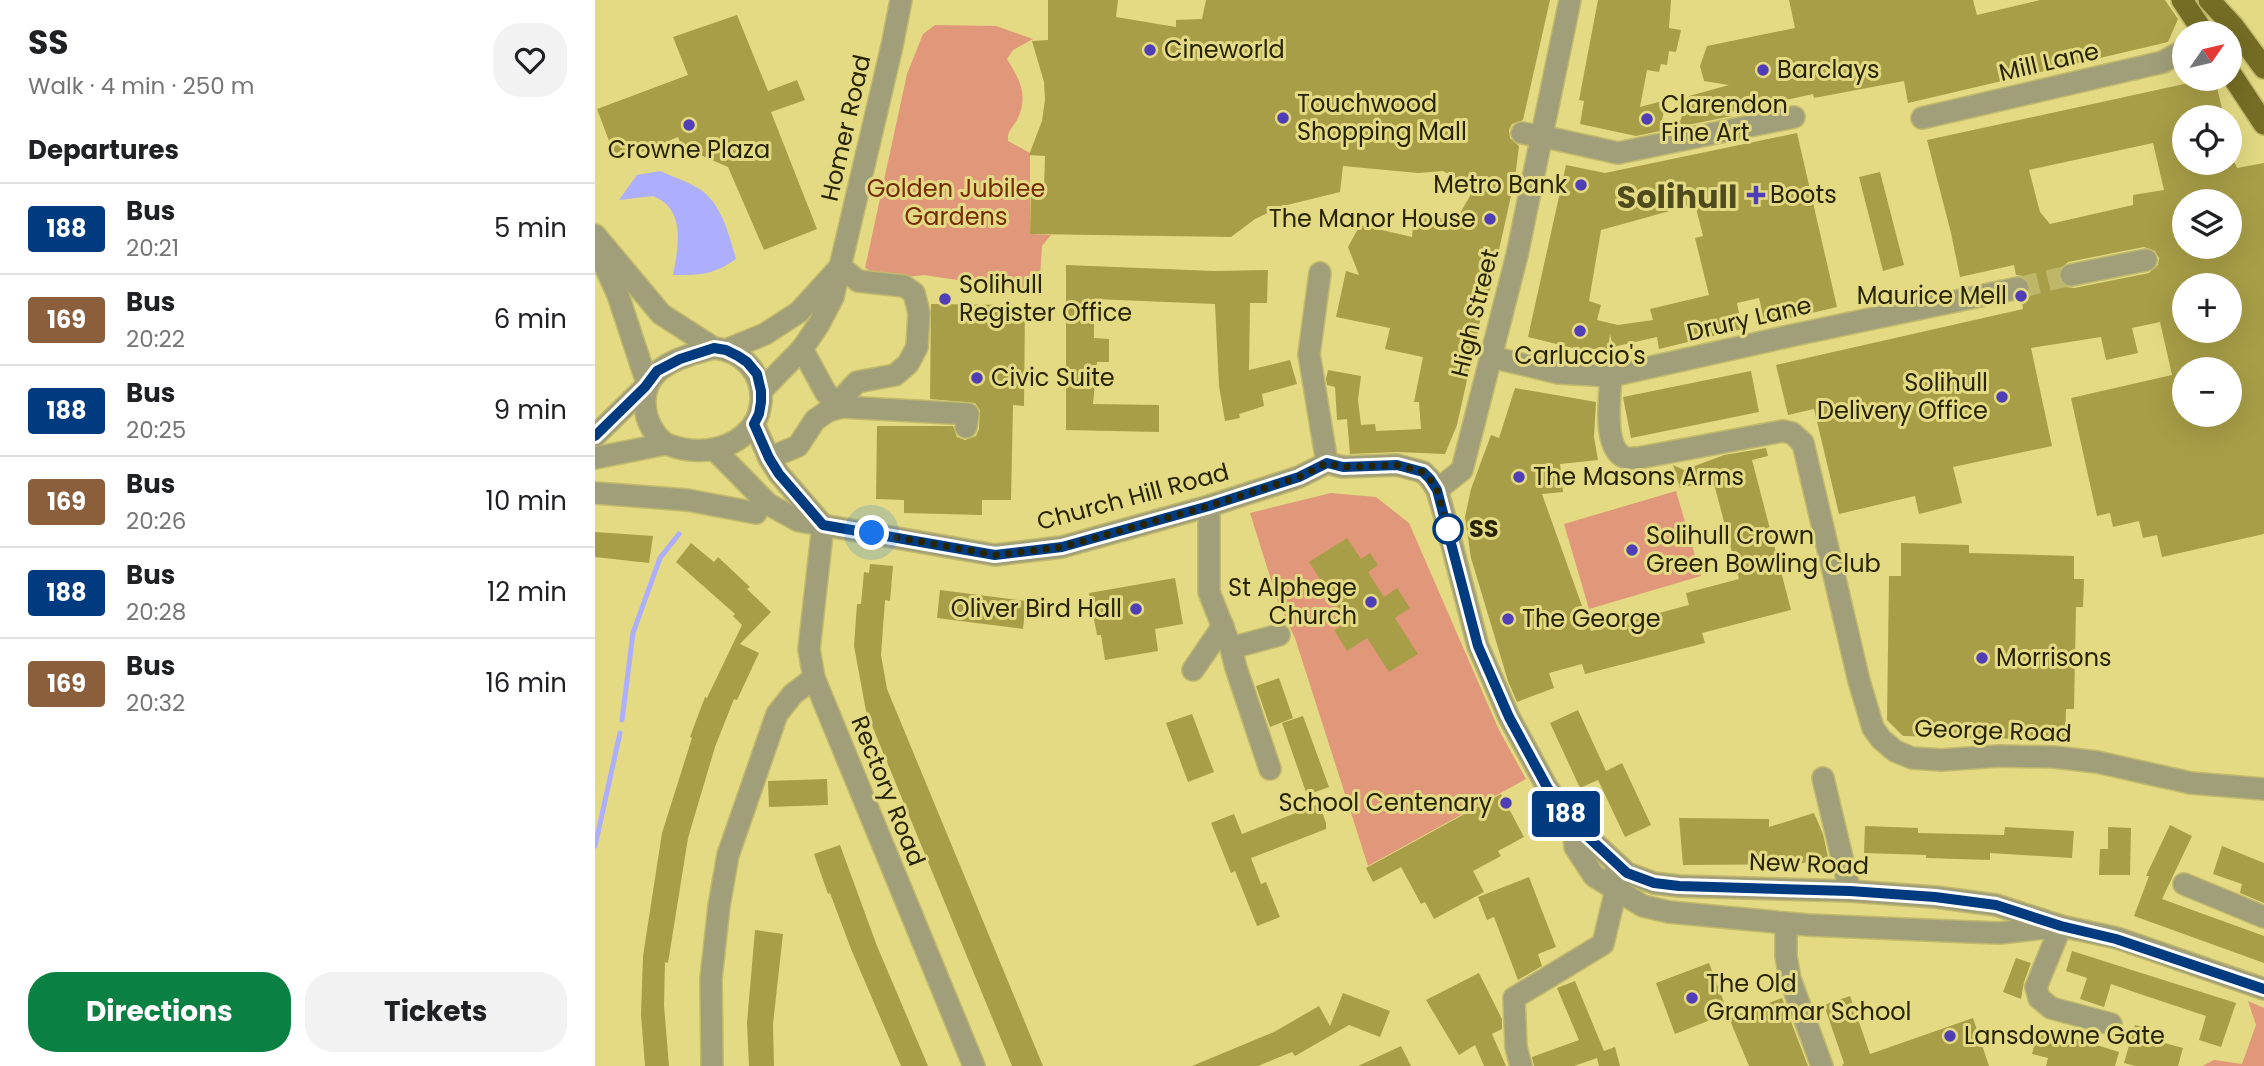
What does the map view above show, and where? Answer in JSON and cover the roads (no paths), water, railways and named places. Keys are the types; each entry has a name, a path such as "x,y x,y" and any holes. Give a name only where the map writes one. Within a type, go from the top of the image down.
{"main road":[{"path":"2182,0 2196,21"},
{"path":"2209,0 2228,21"},
{"path":"2242,39 2264,68"},
{"path":"2242,91 2264,124"}],"street":[{"name":"Homer Road","path":"761,391 802,349 833,297 901,0"},
{"name":"High Street","path":"1437,490 1462,470 1517,256 1532,134 1570,0"},
{"name":"Mill Lane","path":"1922,118 2163,62 2172,57"},
{"path":"1532,134 1618,153 1794,117"},
{"path":"595,236 661,314 747,362 757,374 761,391 759,414 754,424 736,440 715,450 689,451 665,444 595,458"},
{"path":"595,244 618,295 646,385 644,401 649,423 665,444"},
{"path":"2071,275 2146,260"},
{"path":"595,436 657,371 669,364 765,334 799,312 841,267 859,281 904,286 914,293 919,313 917,347 908,364 895,375 857,382 846,394 842,407"},
{"path":"1320,273 1309,354 1327,463 1343,467 1397,465 1423,472 1437,490"},
{"name":"Drury Lane","path":"1491,357 1559,373 1611,376 2018,289"},
{"path":"802,349 826,393 842,407"},
{"name":"George Road","path":"1611,376 1609,421 1612,445 1619,455 1625,458 1638,458 1783,432 1792,433 1803,443 1859,681 1873,728 1895,751 1912,758 1941,760 1999,756 2054,757 2097,762 2191,783 2264,789"},
{"path":"769,458 798,446 815,420 828,411 842,407 968,414 966,427"},
{"path":"754,424 779,474 823,525"},
{"name":"Church Hill Road","path":"715,450 768,504 799,521 995,555 1062,547 1209,506 1299,477 1327,463"},
{"name":"New Road","path":"1437,490 1478,646 1509,717 1547,787 1573,823 1627,873 1654,883 1679,886 1850,891 1935,897 1996,905 2061,926 2116,939 2264,989"},
{"path":"595,493 687,500 756,513"},
{"path":"1209,506 1209,592 1223,626 1270,769"},
{"name":"Rectory Road","path":"823,525 809,649 814,678 974,1066"},
{"path":"1193,670 1223,626"},
{"path":"1233,658 1279,635"},
{"path":"712,1066 712,979 719,905 728,855 776,715 793,694 814,678"},
{"path":"1823,778 1850,891"},
{"name":"New Road","path":"1573,823 1575,847 1594,876 1643,906 1669,912 1808,925 1972,932 2000,933 2061,926"},
{"path":"1521,1066 1516,1046 1514,998 1603,944 1616,890 1606,854"},
{"path":"2184,884 2264,917"},
{"path":"1806,891 1808,925"},
{"path":"1972,932 1973,902"},
{"path":"1786,923 1786,956 1790,979 1822,1066"},
{"path":"2061,926 2036,987 2039,998 2051,1008 2111,1024"}],"water":[{"path":"660,171 691,184 708,196 724,221 736,259 706,273 673,275 678,238 672,212 664,202 653,196 619,200 637,175"}],"waterway":[{"path":"622,720 633,633 660,558 679,534"},
{"path":"595,846 620,733"}],"tunnel":[{"path":"2018,288 2071,275"}],"place":[{"name":"Cineworld","path":"1150,50"},
{"name":"Barclays","path":"1763,70"},
{"name":"Touchwood Shopping Mall","path":"1283,118"},
{"name":"Clarendon Fine Art","path":"1647,119"},
{"name":"Crowne Plaza","path":"689,125"},
{"name":"Metro Bank","path":"1581,185"},
{"name":"Boots","path":"1756,195"},
{"name":"The Manor House","path":"1490,219"},
{"name":"Maurice Mell","path":"2021,296"},
{"name":"Solihull Register Office","path":"945,299"},
{"name":"Carluccio's","path":"1580,331"},
{"name":"Civic Suite","path":"977,378"},
{"name":"Solihull Delivery Office","path":"2002,397"},
{"name":"The Masons Arms","path":"1519,477"},
{"name":"SS","path":"1448,529"},
{"name":"Solihull Crown Green Bowling Club","path":"1632,550"},
{"name":"St Alphege Church","path":"1371,602"},
{"name":"Oliver Bird Hall","path":"1136,609"},
{"name":"The George","path":"1508,619"},
{"name":"Morrisons","path":"1982,658"},
{"name":"School Centenary","path":"1506,803"},
{"name":"The Old Grammar School","path":"1692,998"},
{"name":"Lansdowne Gate","path":"1950,1036"}],"district":[{"name":"Solihull","path":"1677,197"}],"park label":[{"name":"Golden Jubilee Gardens","path":"956,203"}]}
